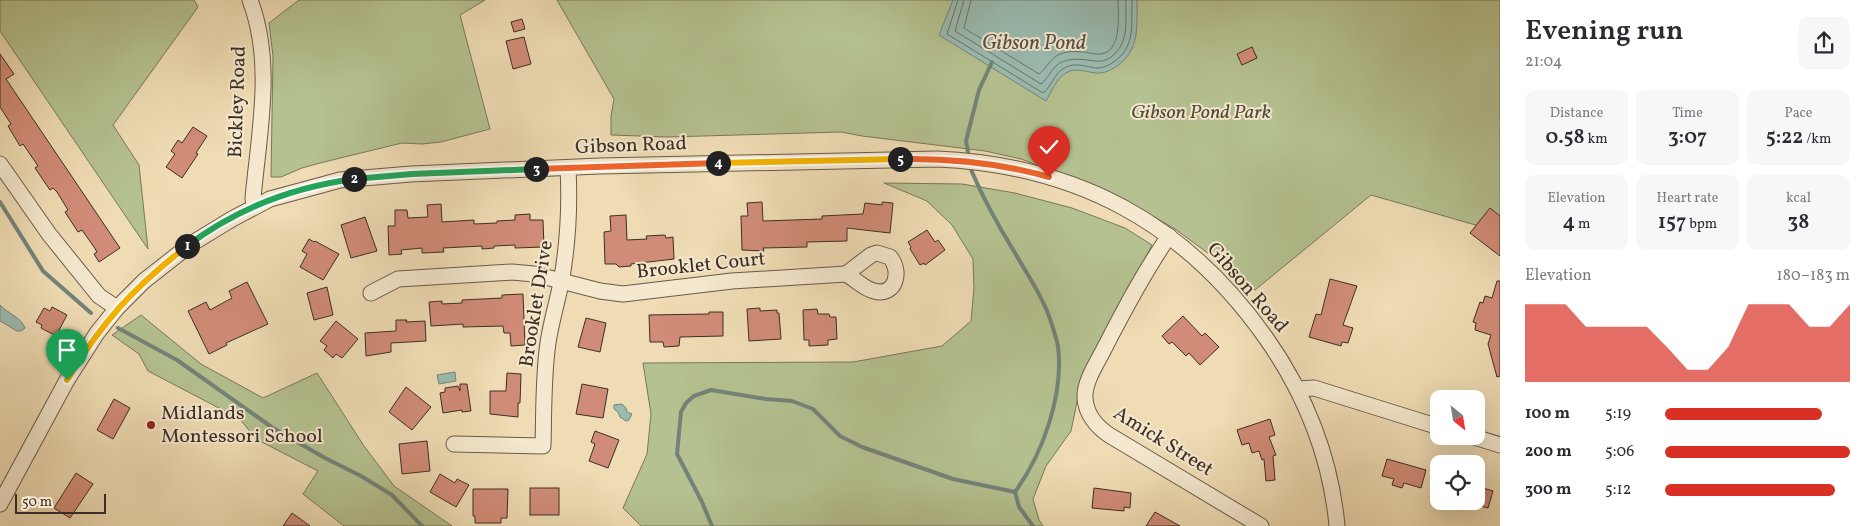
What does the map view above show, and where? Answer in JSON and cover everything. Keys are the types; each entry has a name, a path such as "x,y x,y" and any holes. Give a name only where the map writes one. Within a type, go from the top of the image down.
{"street":[{"name":"Bickley Road","path":"250,0 260,34 263,56 263,92 253,198 254,206"},
{"name":"Gibson Road","path":"0,504 67,380 97,333 117,308 144,281 191,244 254,206 270,199 318,185 361,178 568,168 937,159 1019,169 1065,182 1102,197 1134,214 1169,236 1200,261 1236,300 1274,349 1298,389 1308,411 1330,478 1337,526"},
{"path":"0,164 49,234 99,296 117,308"},
{"name":"Brooklet Drive","path":"454,444 543,446 546,359 561,282 568,231 570,197 568,168"},
{"name":"Amick Street","path":"1169,236 1135,289 1097,364 1086,391 1087,408 1095,422 1109,436 1261,526"},
{"name":"Brooklet Court","path":"371,293 398,279 512,272 534,274 600,291 623,294 732,281 846,274"},
{"path":"1298,389 1314,388 1430,424"},
{"path":"1485,440 1500,445"}],"green space":[{"path":"0,0 194,0 198,7 113,125 139,165 148,249 0,31"},
{"path":"299,0 485,0 460,15 490,129 441,142 422,144 402,143 302,168 281,177 271,177 273,56 269,23"},
{"name":"Gibson Pond Park","path":"557,0 1500,0 1500,232 1371,195 1255,290 1175,229 1132,204 1086,183 1021,159 985,151 841,132 668,137 611,135 611,116 614,99"},
{"path":"884,183 962,184 1015,193 1072,208 1125,228 1152,245 1080,387 1071,431 1046,466 1033,499 1039,520 1043,526 641,526 623,508 647,454 651,414 643,363 853,362 942,346 971,321 974,288 973,259 952,225 927,201"},
{"path":"141,315 201,364 263,398 317,373 364,446 394,486 452,526 344,526 303,494 318,471 256,439 240,419 148,371 139,354 112,335"}],"water":[{"name":"Gibson Pond","path":"953,0 1137,0 1136,36 1130,52 1117,66 1101,73 1069,71 1057,82 1046,101 939,35"},
{"path":"0,305 18,318 25,328 17,331 0,321"},
{"path":"455,372 456,381 439,384 437,375"},
{"path":"622,404 627,412 632,414 629,420 626,421 614,409 614,405"}],"building":[{"path":"522,19 525,29 514,32 511,22"},
{"path":"524,37 531,64 513,69 506,41"},
{"path":"1252,47 1257,58 1242,65 1237,54"},
{"path":"0,54 14,74 6,79 120,248 99,262 94,254 97,252 94,247 82,230 78,232 65,212 68,210 57,192 53,188 50,190 35,168 38,166 23,144 20,146 8,126 11,124 0,107"},
{"path":"193,127 207,136 182,178 166,167 175,154 171,151 178,140 182,143"},
{"path":"762,202 763,221 822,219 822,216 863,214 865,203 882,205 882,202 893,203 890,233 847,228 847,241 807,242 807,247 763,248 764,251 742,250 741,216 748,216 747,203"},
{"path":"441,204 442,222 474,220 474,224 497,223 497,221 515,220 515,215 530,214 530,220 543,220 544,247 515,248 515,245 494,246 494,248 482,249 482,246 443,248 444,252 422,253 422,248 401,250 402,254 389,255 388,226 395,226 395,210 407,210 408,218 428,217 427,205"},
{"path":"1490,208 1500,216 1500,256 1470,233"},
{"path":"626,215 627,240 647,239 646,236 665,235 666,238 673,237 674,259 619,267 616,264 605,264 604,232 611,231 610,216"},
{"path":"365,217 377,251 351,258 341,225"},
{"path":"927,230 935,242 938,240 945,250 925,265 924,263 920,265 908,242"},
{"path":"309,239 339,254 323,280 300,267 307,254 302,251"},
{"path":"1330,279 1357,286 1343,325 1353,328 1348,343 1342,342 1341,346 1309,337 1316,314 1321,315"},
{"path":"1497,281 1500,281 1500,376 1497,377 1488,344 1491,335 1475,330 1476,323 1473,322 1480,302 1483,303 1485,296 1492,298"},
{"path":"247,282 268,324 226,343 227,345 209,354 188,311 206,302 210,310 232,298 229,291"},
{"path":"327,287 333,315 314,320 307,293"},
{"path":"523,294 525,345 511,346 510,333 504,333 503,326 463,327 463,324 431,326 429,302 442,301 442,304 462,303 462,300 502,298 502,295"},
{"path":"52,307 67,315 56,336 41,328 42,325 36,322 44,308 50,311"},
{"path":"760,308 760,311 777,310 777,313 779,313 781,339 749,341 747,309"},
{"path":"817,309 818,314 829,314 830,317 836,317 837,339 828,340 828,345 809,346 809,340 804,340 803,310"},
{"path":"709,312 723,312 723,336 680,337 679,346 664,347 663,342 650,342 649,315 709,314"},
{"path":"1183,316 1202,336 1205,333 1219,347 1200,365 1189,353 1186,356 1172,342 1169,344 1162,336"},
{"path":"586,318 606,323 600,352 578,347"},
{"path":"396,320 407,320 406,322 425,321 426,341 391,343 391,352 366,356 365,333 396,331"},
{"path":"336,321 358,339 342,358 336,354 333,358 324,350 327,346 320,341"},
{"path":"507,373 521,374 518,417 490,414 490,391 506,391"},
{"path":"460,384 467,384 471,411 462,412 462,410 443,413 440,393 445,392 445,388 458,386 460,391"},
{"path":"582,384 608,389 603,418 576,414"},
{"path":"406,387 431,407 412,430 389,412"},
{"path":"114,399 130,408 113,439 97,430"},
{"path":"1270,419 1275,435 1269,437 1276,455 1273,456 1275,480 1266,481 1264,459 1262,460 1259,451 1252,453 1249,443 1242,445 1237,430"},
{"path":"595,431 619,440 608,468 589,461 595,444 591,442"},
{"path":"427,441 430,471 402,474 399,444"},
{"path":"1387,459 1426,470 1421,488 1404,483 1402,488 1392,485 1394,479 1382,476"},
{"path":"76,473 93,484 70,518 54,508"},
{"path":"440,474 455,483 457,479 469,485 456,507 430,492"},
{"path":"530,488 559,488 559,515 530,515"},
{"path":"1094,488 1131,493 1130,508 1124,507 1124,511 1092,508"},
{"path":"473,489 508,489 507,518 501,518 501,523 475,523 475,516 473,516"},
{"path":"1485,489 1493,491 1488,508 1485,507"},
{"path":"1155,512 1180,526 1146,526"},
{"path":"292,513 310,526 283,526"}],"waterway":[{"path":"969,158 966,141 979,90 992,62"},
{"path":"970,165 992,213 1042,300 1058,346 1058,384 1049,423 1034,460 1015,492"},
{"path":"0,202 43,271 91,313"},
{"path":"118,328 177,360 273,428 392,495 422,526"},
{"path":"712,526 677,454 681,412 686,403 694,396 711,390 766,399 792,401 813,409 840,436 862,447 953,479 1015,492"},
{"path":"1015,492 1019,507 1033,526"}],"place":[{"name":"Midlands Montessori School","path":"151,425"}],"route":[{"path":"67,380 97,333 117,308 144,281 191,244 232,218 270,199 340,180 412,174 600,166 914,159 954,160 1002,166 1049,177"}]}
